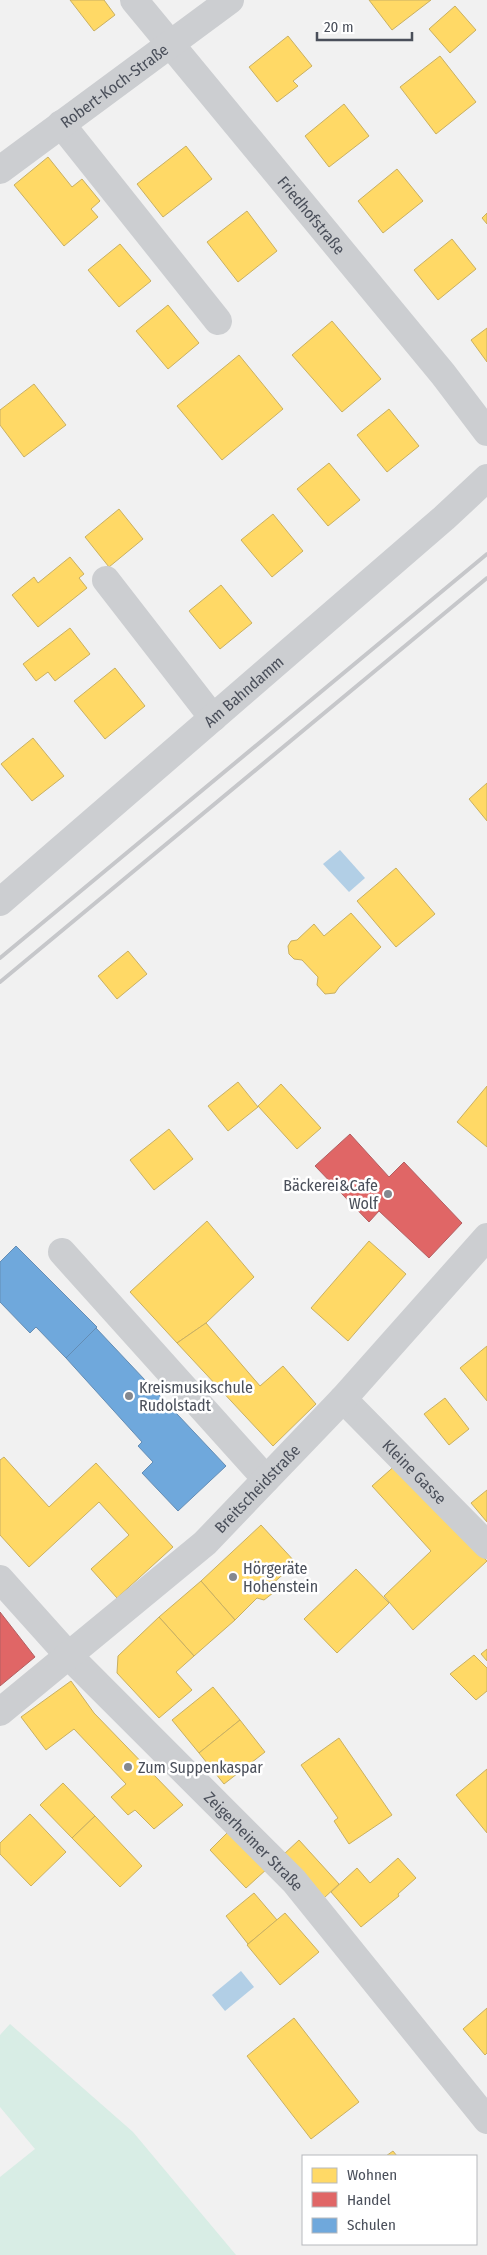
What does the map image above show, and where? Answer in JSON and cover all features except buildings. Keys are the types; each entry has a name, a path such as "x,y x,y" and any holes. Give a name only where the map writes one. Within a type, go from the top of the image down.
{"street":[{"name":"Friedhofstraße","path":"134,0 443,374 487,432"},
{"name":"Robert-Koch-Straße","path":"0,170 170,42 230,0"},
{"path":"61,124 218,321"},
{"name":"Am Bahndamm","path":"0,902 487,478"},
{"path":"106,580 213,718"},
{"name":"Breitscheidstraße","path":"0,1712 205,1543 343,1399 487,1237"},
{"path":"62,1252 266,1479"},
{"name":"Kleine Gasse","path":"343,1399 487,1545"},
{"name":"Zeigerheimer Straße","path":"0,1579 69,1656 294,1881 487,2120"}],"green space":[{"path":"10,2024 133,2132 236,2255 0,2255 0,2177 35,2149 0,2107 0,2035"}],"water":[{"path":"340,850 365,878 349,892 323,864"},
{"path":"241,1971 254,1987 225,2011 212,1995"}],"railway":[{"path":"0,958 487,554"},
{"path":"0,982 487,578"}],"place":[{"name":"Bäckerei&Cafe Wolf","path":"388,1194"},
{"name":"Kreismusikschule Rudolstadt","path":"129,1396"},
{"name":"Hörgeräte Hohenstein","path":"233,1577"},
{"name":"Zum Suppenkaspar","path":"128,1767"}]}
